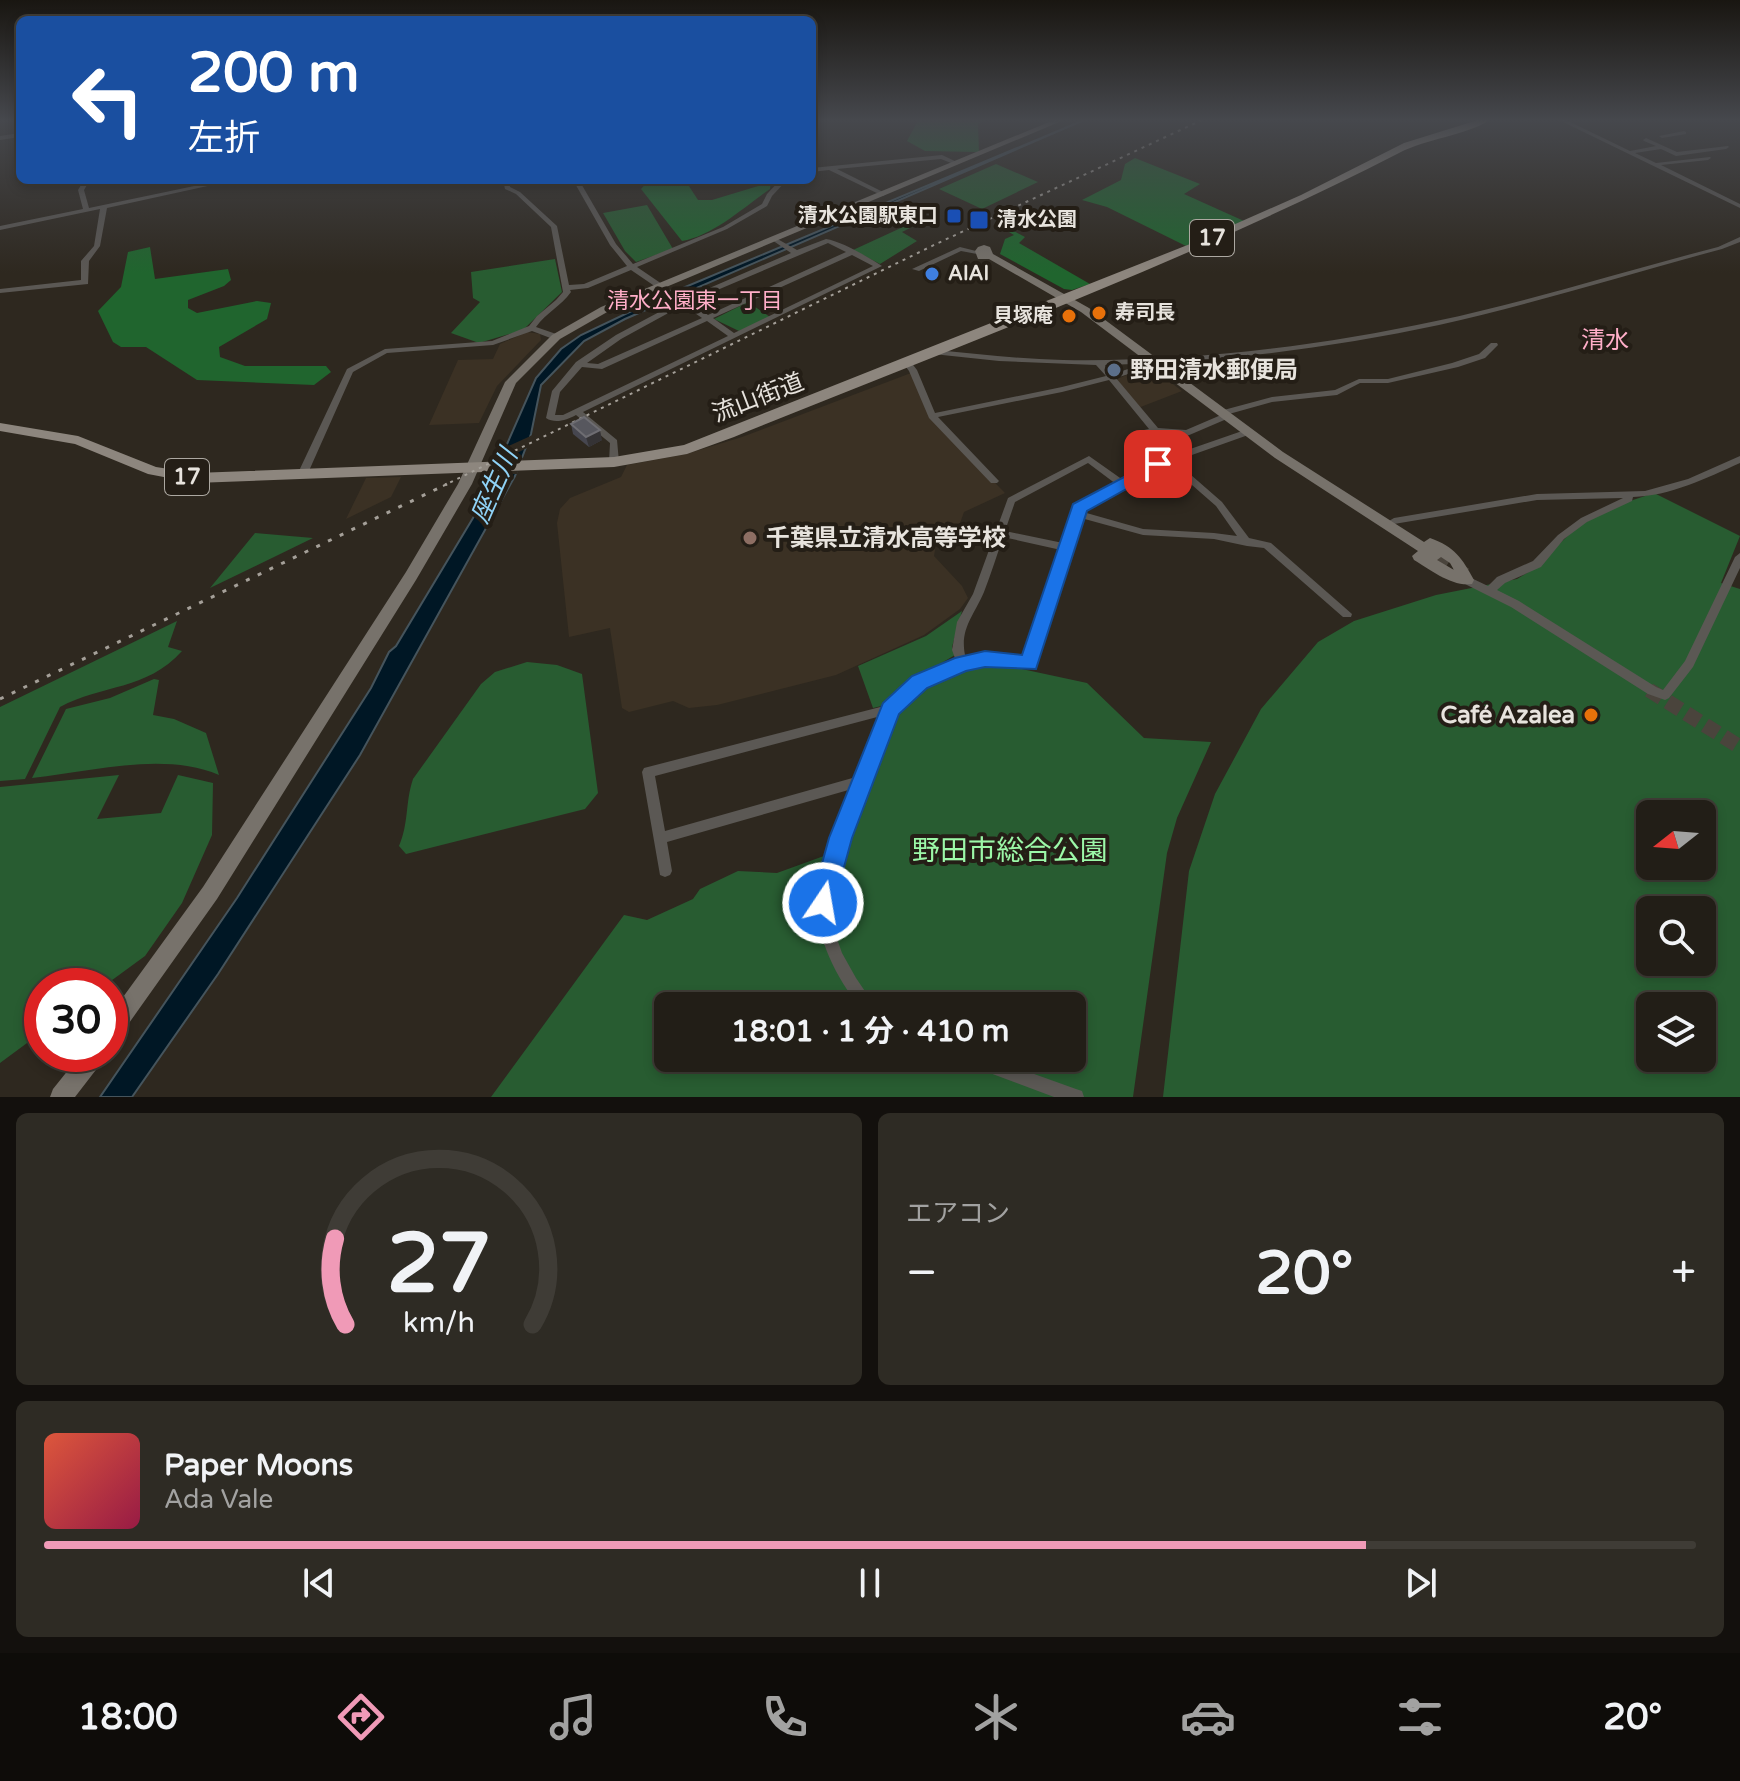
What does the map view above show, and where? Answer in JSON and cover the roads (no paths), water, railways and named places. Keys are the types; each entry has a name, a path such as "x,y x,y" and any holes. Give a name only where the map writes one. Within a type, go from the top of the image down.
{"main road":[{"name":"流山街道","path":"0,427 78,440 171,475 219,478 614,462 687,449 1066,298 1261,216 1353,171"}],"street":[{"path":"836,171 883,194"},
{"path":"128,1008 210,893 479,466 503,394 522,368 556,337 593,315 778,241 937,171"},
{"path":"1670,171 1740,206"},
{"path":"85,184 81,190 87,210"},
{"path":"0,228 213,184"},
{"path":"506,184 507,188 518,193 554,226 566,288 562,300 537,318 532,328"},
{"path":"578,184 613,245 632,267 734,336"},
{"path":"566,288 585,286 754,212 765,205 769,195 780,184"},
{"path":"0,291 85,282 85,261 97,246 104,207"},
{"path":"936,352 1100,364 1158,362 1271,349 1440,322 1720,248 1740,239"},
{"path":"828,240 878,266 576,411 555,419 548,414 559,389 579,364 620,333 795,252 828,240"},
{"path":"778,241 795,252"},
{"path":"916,269 960,249 986,250 989,255 1066,298 1158,362 1252,434 1435,556"},
{"path":"579,364 599,367 853,252"},
{"path":"303,473 350,371 385,351 493,343 532,328 556,337"},
{"path":"1247,543 1219,504 1142,433 1155,430 1175,434 1198,431 1224,414 1272,400 1337,392 1359,381 1388,381 1455,365 1482,356 1494,345"},
{"path":"907,363 913,370 932,416 994,481"},
{"path":"932,416 981,402 1109,379 1138,368 1138,363"},
{"path":"1100,364 1109,379 1155,430"},
{"path":"576,411 614,442 614,462"},
{"path":"1252,434 1261,447 1296,476 1449,574 1490,591 1652,691 1665,695 1689,664 1740,557"},
{"path":"859,992 837,959 823,903 827,877 890,709 920,682 962,664 985,659 1029,664 1079,508 1168,460 1252,434 1455,559 1467,580"},
{"path":"962,664 958,650 962,622 978,594 1011,500 1089,459 1122,484"},
{"path":"1394,521 1537,497 1634,495 1691,481 1740,459"},
{"path":"1490,591 1501,580 1537,564 1561,537 1584,520 1634,495"},
{"path":"1078,514 1143,532 1214,536 1267,545 1347,614"},
{"path":"1001,533 1067,548"},
{"path":"665,871 648,772 890,709"},
{"path":"660,838 862,781"},
{"path":"61,1097 80,1072"},
{"path":"1007,1072 1076,1097"}],"water":[{"name":"座生川","path":"966,171 625,319 584,341 541,385 531,434 515,476 360,755 218,974 132,1097 100,1097 117,1072 128,1072 128,1056 237,898 371,688 389,652 396,646 479,508 536,378 561,349 581,335 659,298"}],"tunnel":[{"path":"1435,556 1465,575"},
{"path":"1649,690 1740,747"}],"railway":[{"path":"443,486 936,244 1092,171"},
{"path":"0,699 447,484"}],"place":[{"name":"清水公園駅東口","path":"954,216"},
{"name":"清水公園","path":"979,220"},
{"name":"AIAI","path":"932,274"},
{"name":"寿司長","path":"1099,313"},
{"name":"貝塚庵","path":"1069,316"},
{"name":"野田清水郵便局","path":"1114,370"},
{"name":"千葉県立清水高等学校","path":"750,538"},
{"name":"Café Azalea","path":"1591,715"}],"district":[{"name":"清水公園東一丁目","path":"695,301"},
{"name":"清水","path":"1605,340"}],"park label":[{"name":"野田市総合公園","path":"1010,851"}]}
